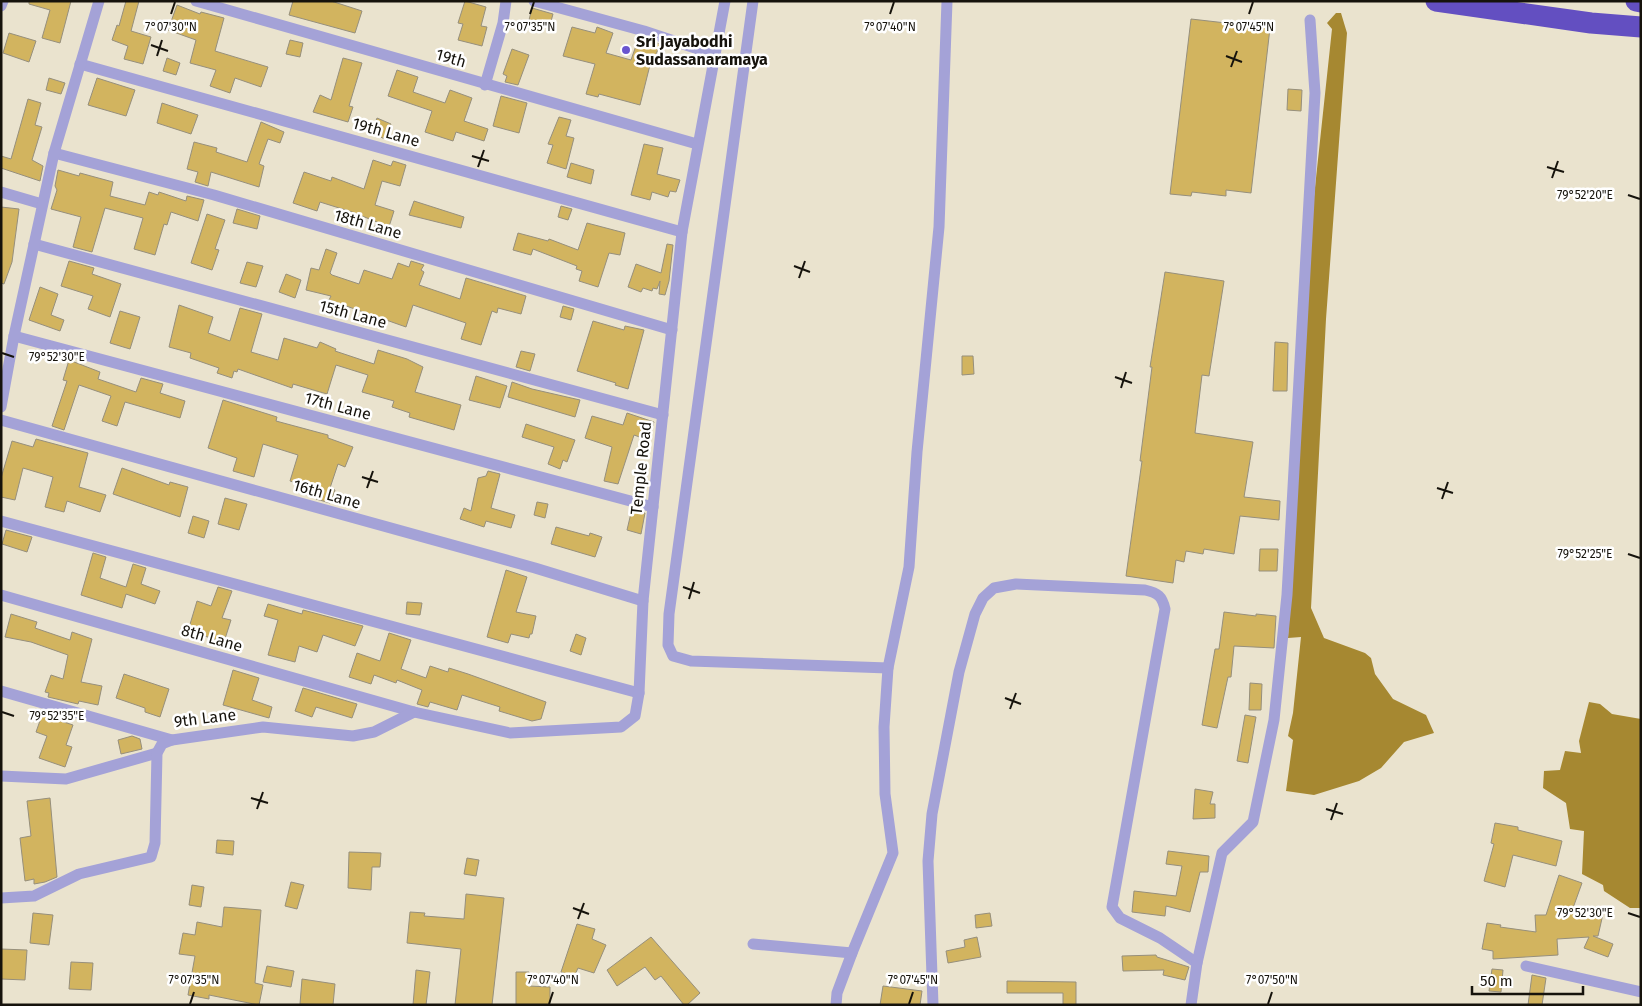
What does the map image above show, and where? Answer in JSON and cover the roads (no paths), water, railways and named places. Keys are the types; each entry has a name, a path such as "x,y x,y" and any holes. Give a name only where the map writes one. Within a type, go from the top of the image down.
{"highway":[{"path":"1436,1 1591,24 1641,27"},
{"path":"1636,1 1641,2"}],"street":[{"path":"1,6 3,1"},
{"path":"1,406 14,336 54,153 99,1"},
{"name":"19th","path":"196,1 697,144"},
{"path":"485,85 503,23 506,1"},
{"path":"534,1 644,31 716,55"},
{"name":"Temple Road","path":"414,712 510,733 621,727 635,716 639,693 643,601 682,232 725,1"},
{"path":"753,1 669,614 668,645 673,656 691,661 888,668"},
{"path":"836,1005 837,994 852,954 894,853 885,794 884,727 888,668 909,567 917,452 938,226 947,1"},
{"path":"1191,1005 1197,962 1222,853 1253,822 1274,720 1287,595 1315,92 1310,20"},
{"name":"19th Lane","path":"80,64 682,232"},
{"name":"18th Lane","path":"54,153 224,198 672,330"},
{"path":"1,192 42,204"},
{"name":"15th Lane","path":"34,244 663,415"},
{"name":"17th Lane","path":"14,336 653,507"},
{"name":"16th Lane","path":"1,420 516,563 643,601"},
{"path":"1,521 639,693"},
{"path":"933,1005 928,862 931,824 958,672 975,614 982,598 994,588 1016,584 1145,590 1158,593 1162,598 1165,610 1112,907 1120,918 1160,938 1197,962"},
{"name":"8th Lane","path":"1,596 414,712"},
{"name":"9th Lane","path":"1,690 172,740 263,727 353,736 374,732 414,712"},
{"path":"1,898 34,896 79,874 151,857 155,844 157,753 162,744 172,740"},
{"path":"1,776 66,779 157,753"},
{"path":"753,944 852,954"},
{"path":"1526,966 1641,992"}],"place":[{"name":"Sri Jayabodhi Sudassanaramaya","path":"626,50"}]}
